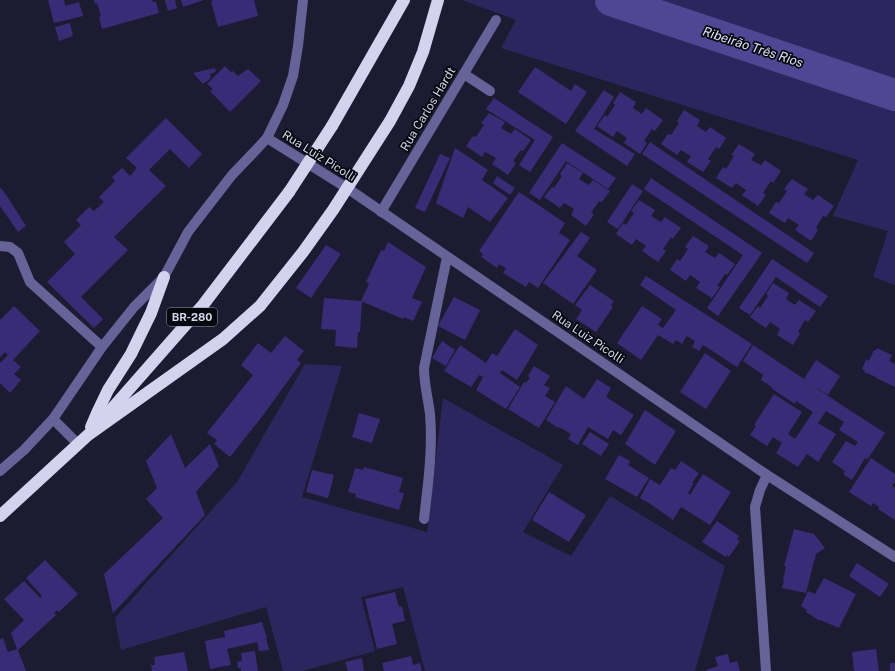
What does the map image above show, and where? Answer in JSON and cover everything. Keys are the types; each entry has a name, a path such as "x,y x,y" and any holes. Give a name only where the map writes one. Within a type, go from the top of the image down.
{"highway":[{"name":"BR-280","path":"0,516 88,436 203,304 289,192 332,126 404,0"},
{"path":"88,436 223,339 260,306 303,252 333,210 390,121 409,86 424,52 438,0"},
{"path":"88,436 108,390 130,354 151,313 164,277"}],"street":[{"path":"0,471 24,450 53,419 102,347 134,307 164,277 188,232 232,175 267,138 283,105 293,76 303,0"},
{"name":"Rua Carlos Hardt","path":"381,212 496,20"},
{"path":"464,74 490,91"},
{"name":"Rua Luiz Picolli","path":"267,138 347,188 767,475 895,558"},
{"path":"0,246 10,248 18,253 30,282 102,347"},
{"path":"424,519 431,453 430,414 424,378 424,368 447,257"},
{"path":"53,419 78,444"},
{"path":"766,671 755,507 760,490 767,475"}],"shaded area":[{"path":"462,0 895,0 895,285 873,277 888,231 833,216 858,160 501,48 516,20"},
{"path":"305,364 342,366 302,497 427,532 443,398 563,465 523,532 571,556 610,496 725,566 695,671 425,671 403,587 361,597 375,651 302,671 283,671 266,607 121,650 115,618 237,482"}],"building":[{"path":"48,0 64,0 65,6 79,2 83,16 54,23"},
{"path":"94,0 152,0 153,2 156,2 159,13 102,29 99,17 101,16 97,3 95,4"},
{"path":"165,0 175,0 177,8 168,11"},
{"path":"181,0 204,0 183,7"},
{"path":"254,0 258,16 218,27 211,1"},
{"path":"70,23 73,36 59,41 55,27"},
{"path":"225,66 238,76 248,69 261,81 230,112 210,91 213,89 207,84"},
{"path":"535,67 571,91 575,84 587,92 566,124 518,92"},
{"path":"215,68 216,72 210,74 211,78 203,84 193,73"},
{"path":"604,90 614,97 594,129 635,154 627,166 575,131"},
{"path":"620,92 636,102 633,108 642,114 646,108 663,120 655,131 652,129 644,141 647,143 640,154 624,143 627,138 617,131 613,137 597,126 605,115 607,117 615,105 613,103"},
{"path":"494,98 553,137 530,172 519,165 535,140 486,109"},
{"path":"684,110 700,120 697,126 706,132 710,127 726,138 719,149 716,147 708,159 711,161 703,172 687,162 691,156 681,150 677,155 661,144 668,134 671,135 679,123 677,121"},
{"path":"489,113 505,122 501,128 511,134 515,129 531,140 513,161 516,163 508,175 492,164 496,158 485,152 482,157 466,146 473,136 476,137 484,125 481,123"},
{"path":"166,118 202,154 189,168 170,149 149,170 166,186 114,237 128,250 81,297 103,319 94,328 47,282 75,254 64,242 81,225 76,220 89,207 94,211 104,202 99,197 115,181 112,177 122,168 130,176 137,168 126,158"},
{"path":"650,142 814,253 807,263 642,154"},
{"path":"562,143 616,178 608,189 566,161 540,200 529,193"},
{"path":"739,144 755,154 751,160 761,165 765,160 781,171 773,183 771,181 763,193 766,195 758,206 742,195 746,190 736,183 732,188 716,178 723,167 726,169 734,156 731,155"},
{"path":"455,148 488,170 482,180 508,198 490,222 468,207 463,218 436,203"},
{"path":"440,154 450,158 425,212 415,208"},
{"path":"567,163 583,173 579,179 589,185 593,180 610,191 602,202 599,201 591,213 594,214 586,226 571,215 574,209 564,203 560,208 544,197 552,187 554,188 562,176 560,174"},
{"path":"497,176 515,188 510,195 493,183"},
{"path":"651,178 762,253 718,316 707,308 743,255 644,189"},
{"path":"792,179 808,189 804,194 813,200 818,195 834,206 826,217 823,216 816,228 818,230 811,241 795,230 799,225 788,218 785,223 769,213 776,202 779,203 787,191 784,189"},
{"path":"632,184 643,191 618,229 607,222"},
{"path":"0,187 26,226 18,232 0,206"},
{"path":"519,192 565,223 559,233 570,240 538,288 529,282 526,287 503,273 506,268 499,264 497,268 481,257 483,254 479,251"},
{"path":"639,200 655,210 651,216 661,222 665,217 681,228 673,239 671,237 663,249 666,251 658,262 642,251 646,246 636,239 632,245 616,234 623,223 626,225 634,213 631,211"},
{"path":"581,232 590,238 577,256 597,270 573,304 543,283"},
{"path":"693,236 709,246 705,252 715,258 719,253 735,264 727,275 725,274 717,286 720,287 712,298 696,288 700,282 690,275 686,281 670,270 677,259 680,261 688,249 685,247"},
{"path":"388,242 426,267 412,298 422,302 413,321 404,317 403,319 361,301 369,284 366,282 381,250 384,251"},
{"path":"326,245 341,254 311,298 296,288"},
{"path":"772,259 828,296 820,307 776,277 750,315 739,308"},
{"path":"646,276 752,344 737,367 703,345 699,351 692,347 695,341 687,336 682,344 676,340 673,344 658,335 641,360 617,343 642,306 662,319 658,325 663,328 676,310 640,285"},
{"path":"773,283 789,293 786,299 795,305 799,300 816,311 808,322 805,320 798,332 800,334 793,345 777,335 780,329 770,322 766,328 750,317 758,306 760,308 768,296 766,294"},
{"path":"590,285 614,301 611,305 613,307 596,332 576,319 582,310 575,305"},
{"path":"454,297 480,310 465,340 438,326"},
{"path":"324,298 362,301 360,332 358,332 357,348 335,346 336,330 321,329"},
{"path":"14,306 40,331 13,360 21,367 14,374 21,380 10,393 0,383 0,363 8,355 5,352 0,357 0,320"},
{"path":"515,329 538,345 517,380 502,370 500,373 520,387 506,409 476,390 483,377 479,375 471,387 444,371 460,345 486,363 492,353 497,356"},
{"path":"285,336 304,351 297,360 301,363 264,414 230,457 214,444 217,440 207,433 253,375 241,365 258,343 271,353"},
{"path":"442,341 455,350 446,366 432,358"},
{"path":"753,345 804,379 816,360 840,376 828,395 810,384 885,433 868,459 865,458 852,480 843,474 845,471 832,462 846,441 855,446 858,442 839,430 844,422 826,411 818,423 836,434 818,462 807,454 798,467 776,453 782,443 773,437 767,446 750,435 756,426 754,425 774,394 802,412 788,434 795,439 813,412 796,401 795,404 771,388 772,387 761,380 763,375 743,361"},
{"path":"877,348 892,355 889,361 895,364 895,387 864,372 865,371 862,369 866,359 869,361 874,350"},
{"path":"705,353 731,371 706,409 680,392"},
{"path":"534,366 550,376 544,385 550,388 545,396 555,402 539,428 508,409 524,382 526,383 530,378 528,376"},
{"path":"597,379 611,388 606,397 634,415 621,435 613,430 608,439 588,427 578,445 568,439 571,434 546,420 566,386 584,399"},
{"path":"645,410 676,431 655,465 625,444"},
{"path":"359,413 380,419 372,443 352,437"},
{"path":"590,432 609,444 601,456 582,444"},
{"path":"171,434 185,468 210,444 219,466 196,492 205,515 113,613 104,574 163,518 146,499 157,488 146,461"},
{"path":"619,455 630,461 628,465 649,478 637,497 605,479"},
{"path":"871,458 895,474 895,482 892,486 895,488 895,520 878,509 879,507 873,503 871,506 849,492"},
{"path":"681,461 699,473 692,483 694,483 688,493 690,495 703,474 731,492 710,525 681,507 673,520 640,498 650,479 660,485 671,468 675,470"},
{"path":"364,467 403,478 399,492 404,493 399,510 355,497 356,494 348,492 355,468 363,470"},
{"path":"312,470 334,475 328,498 306,492"},
{"path":"549,492 586,515 569,542 532,520"},
{"path":"717,521 739,536 737,540 740,541 729,557 727,555 726,557 702,542"},
{"path":"794,529 814,534 825,548 816,554 806,593 782,588 786,566 784,566"},
{"path":"45,560 78,594 59,612 57,610 54,613 56,615 18,650 26,671 0,671 0,639 3,638 8,652 17,649 11,633 24,620 4,599 24,581 40,598 42,596 26,578"},
{"path":"857,563 889,584 880,597 849,576"},
{"path":"824,578 856,594 839,628 820,621 806,612 807,610 801,606 808,591 815,594"},
{"path":"395,592 399,607 402,606 405,621 392,624 397,644 377,649 365,599"},
{"path":"262,622 269,650 259,651 257,642 227,649 231,665 210,669 205,641 225,637 224,631"},
{"path":"876,649 879,671 854,671 852,652"},
{"path":"255,651 258,671 241,671 241,668 238,668 237,662 242,661 241,653"},
{"path":"184,652 188,671 152,671 151,665 155,665 154,657"},
{"path":"728,654 730,663 737,661 740,671 706,670 718,666 715,657"},
{"path":"411,656 413,665 420,663 422,671 384,671 382,663"},
{"path":"362,658 364,671 348,671 345,662"},
{"path":"890,663 895,663 895,671 890,671"}],"waterway":[{"name":"Ribeirão Três Rios","path":"611,0 895,95"}]}
